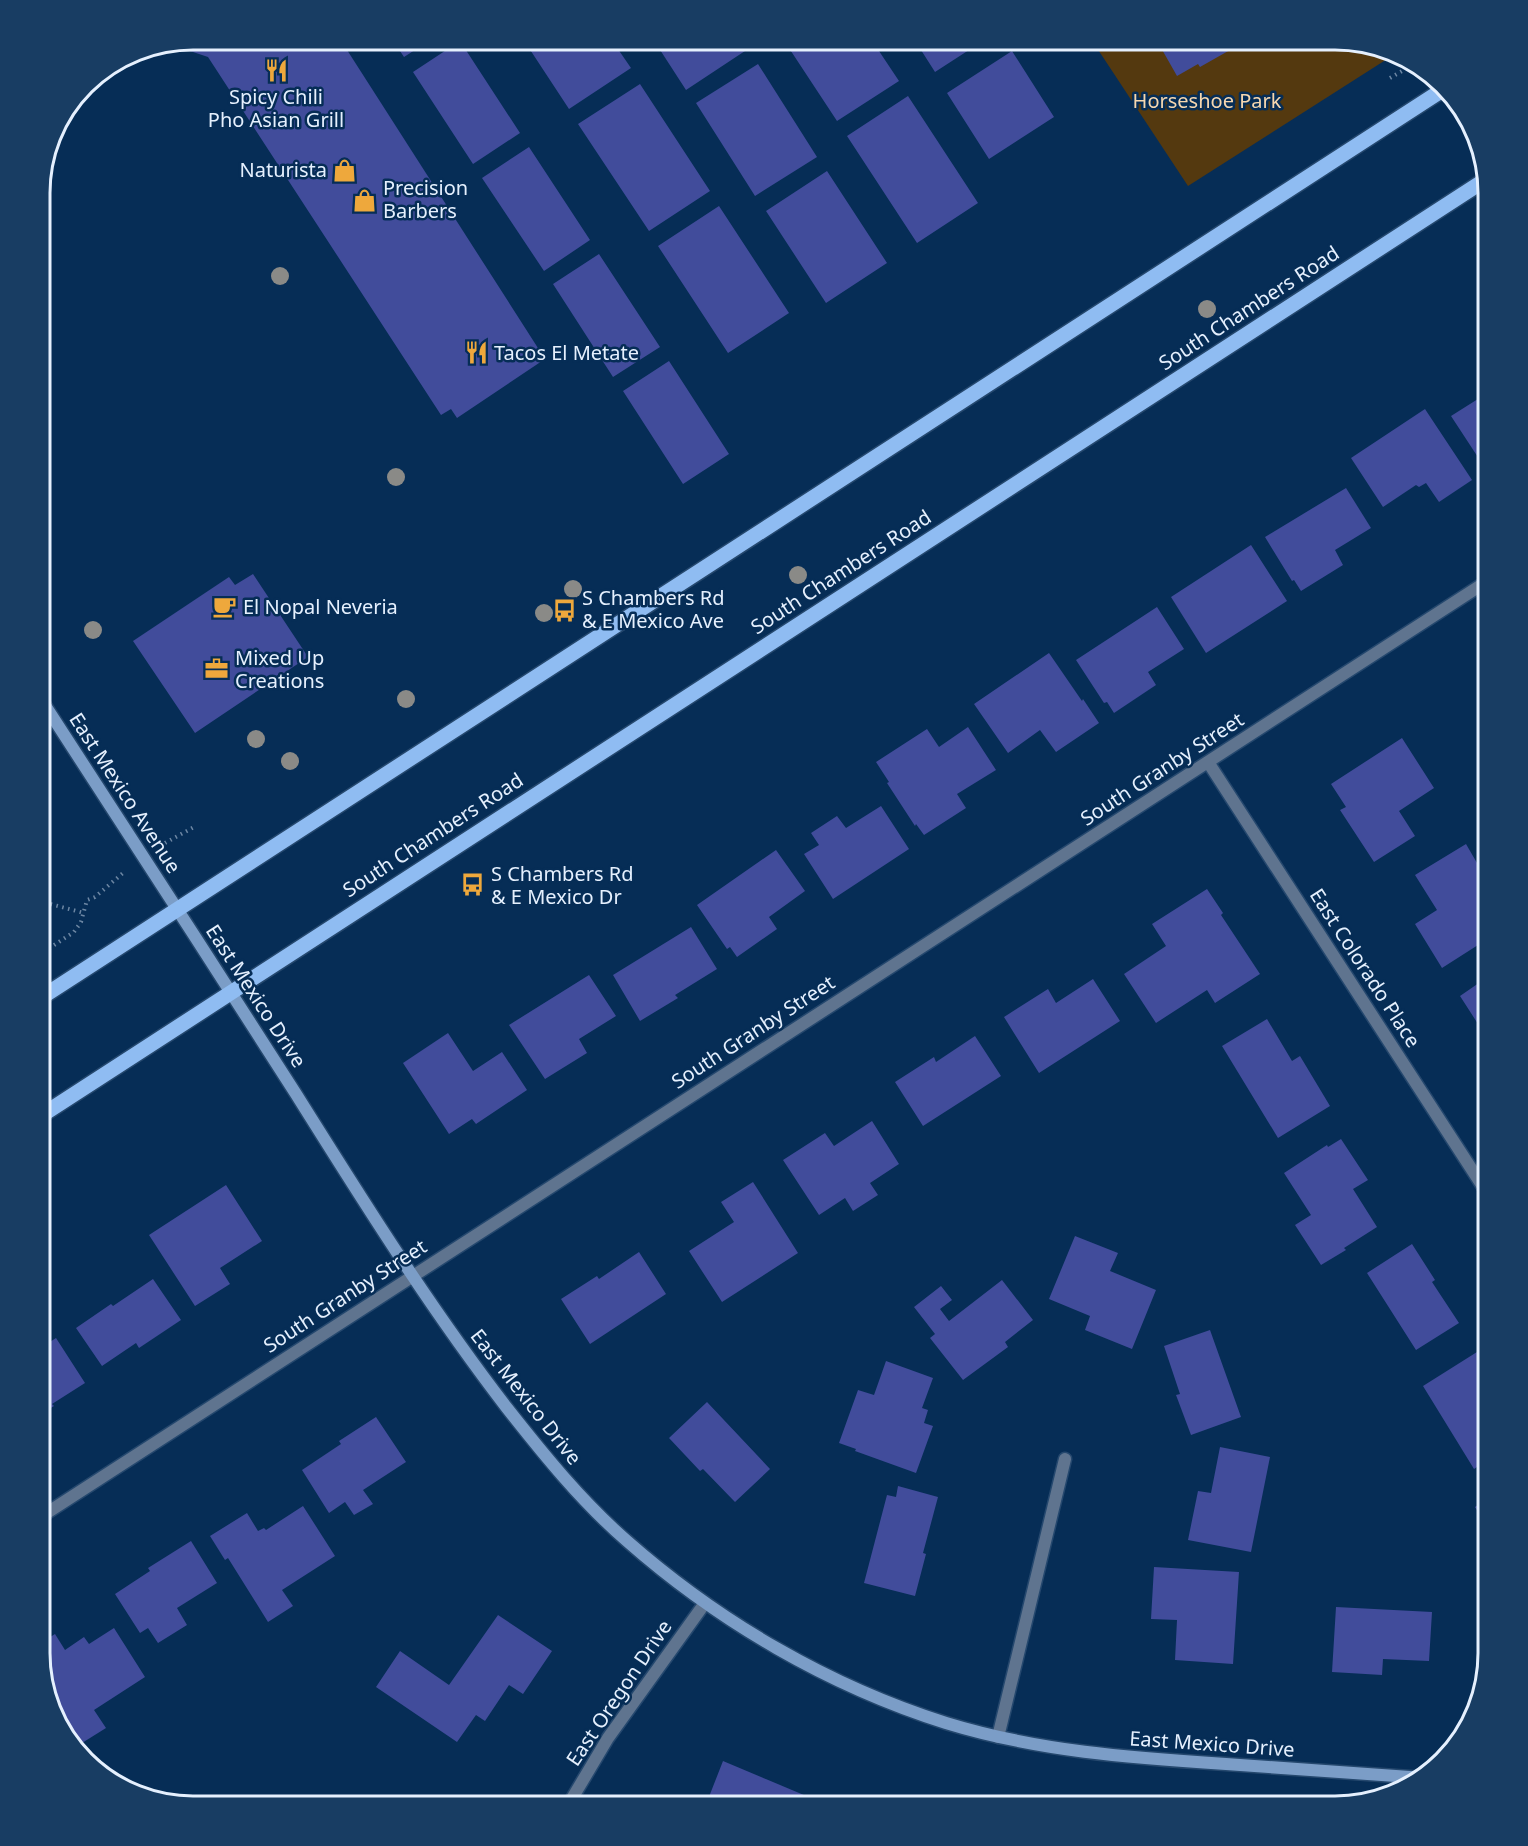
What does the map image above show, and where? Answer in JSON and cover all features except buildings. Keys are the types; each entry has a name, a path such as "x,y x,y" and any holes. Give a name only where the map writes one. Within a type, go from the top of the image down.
{"main road":[{"path":"49,992 1438,93"},
{"name":"South Chambers Road","path":"49,1110 1478,185"}],"street":[{"name":"South Granby Street","path":"49,1511 1478,587"},
{"name":"East Mexico Avenue","path":"50,713 178,910"},
{"name":"East Colorado Place","path":"1208,762 1478,1179"},
{"name":"East Mexico Drive","path":"178,910 412,1276 464,1352 563,1477 626,1540 705,1603 780,1651 860,1690 944,1722 998,1737 1041,1747 1130,1758 1407,1777"},
{"path":"998,1737 1065,1460"},
{"name":"East Oregon Drive","path":"574,1796 608,1738 705,1603"}],"path":[{"path":"1390,78 1406,69"},
{"path":"49,948 74,932 81,922 87,900 95,897 142,856 194,827"},
{"path":"50,904 84,913"}],"green space":[{"name":"Horseshoe Park","path":"1098,50 1345,50 1373,54 1387,59 1188,186"}],"place":[{"name":"Spicy Chili Pho Asian Grill","path":"276,70"},
{"name":"Naturista","path":"345,170"},
{"name":"Precision Barbers","path":"365,200"},
{"name":"Tacos El Metate","path":"476,353"},
{"name":"El Nopal Neveria","path":"225,607"},
{"name":"S Chambers Rd & E Mexico Ave","path":"564,610"},
{"name":"Mixed Up Creations","path":"217,669"},
{"name":"S Chambers Rd & E Mexico Dr","path":"473,885"}]}
